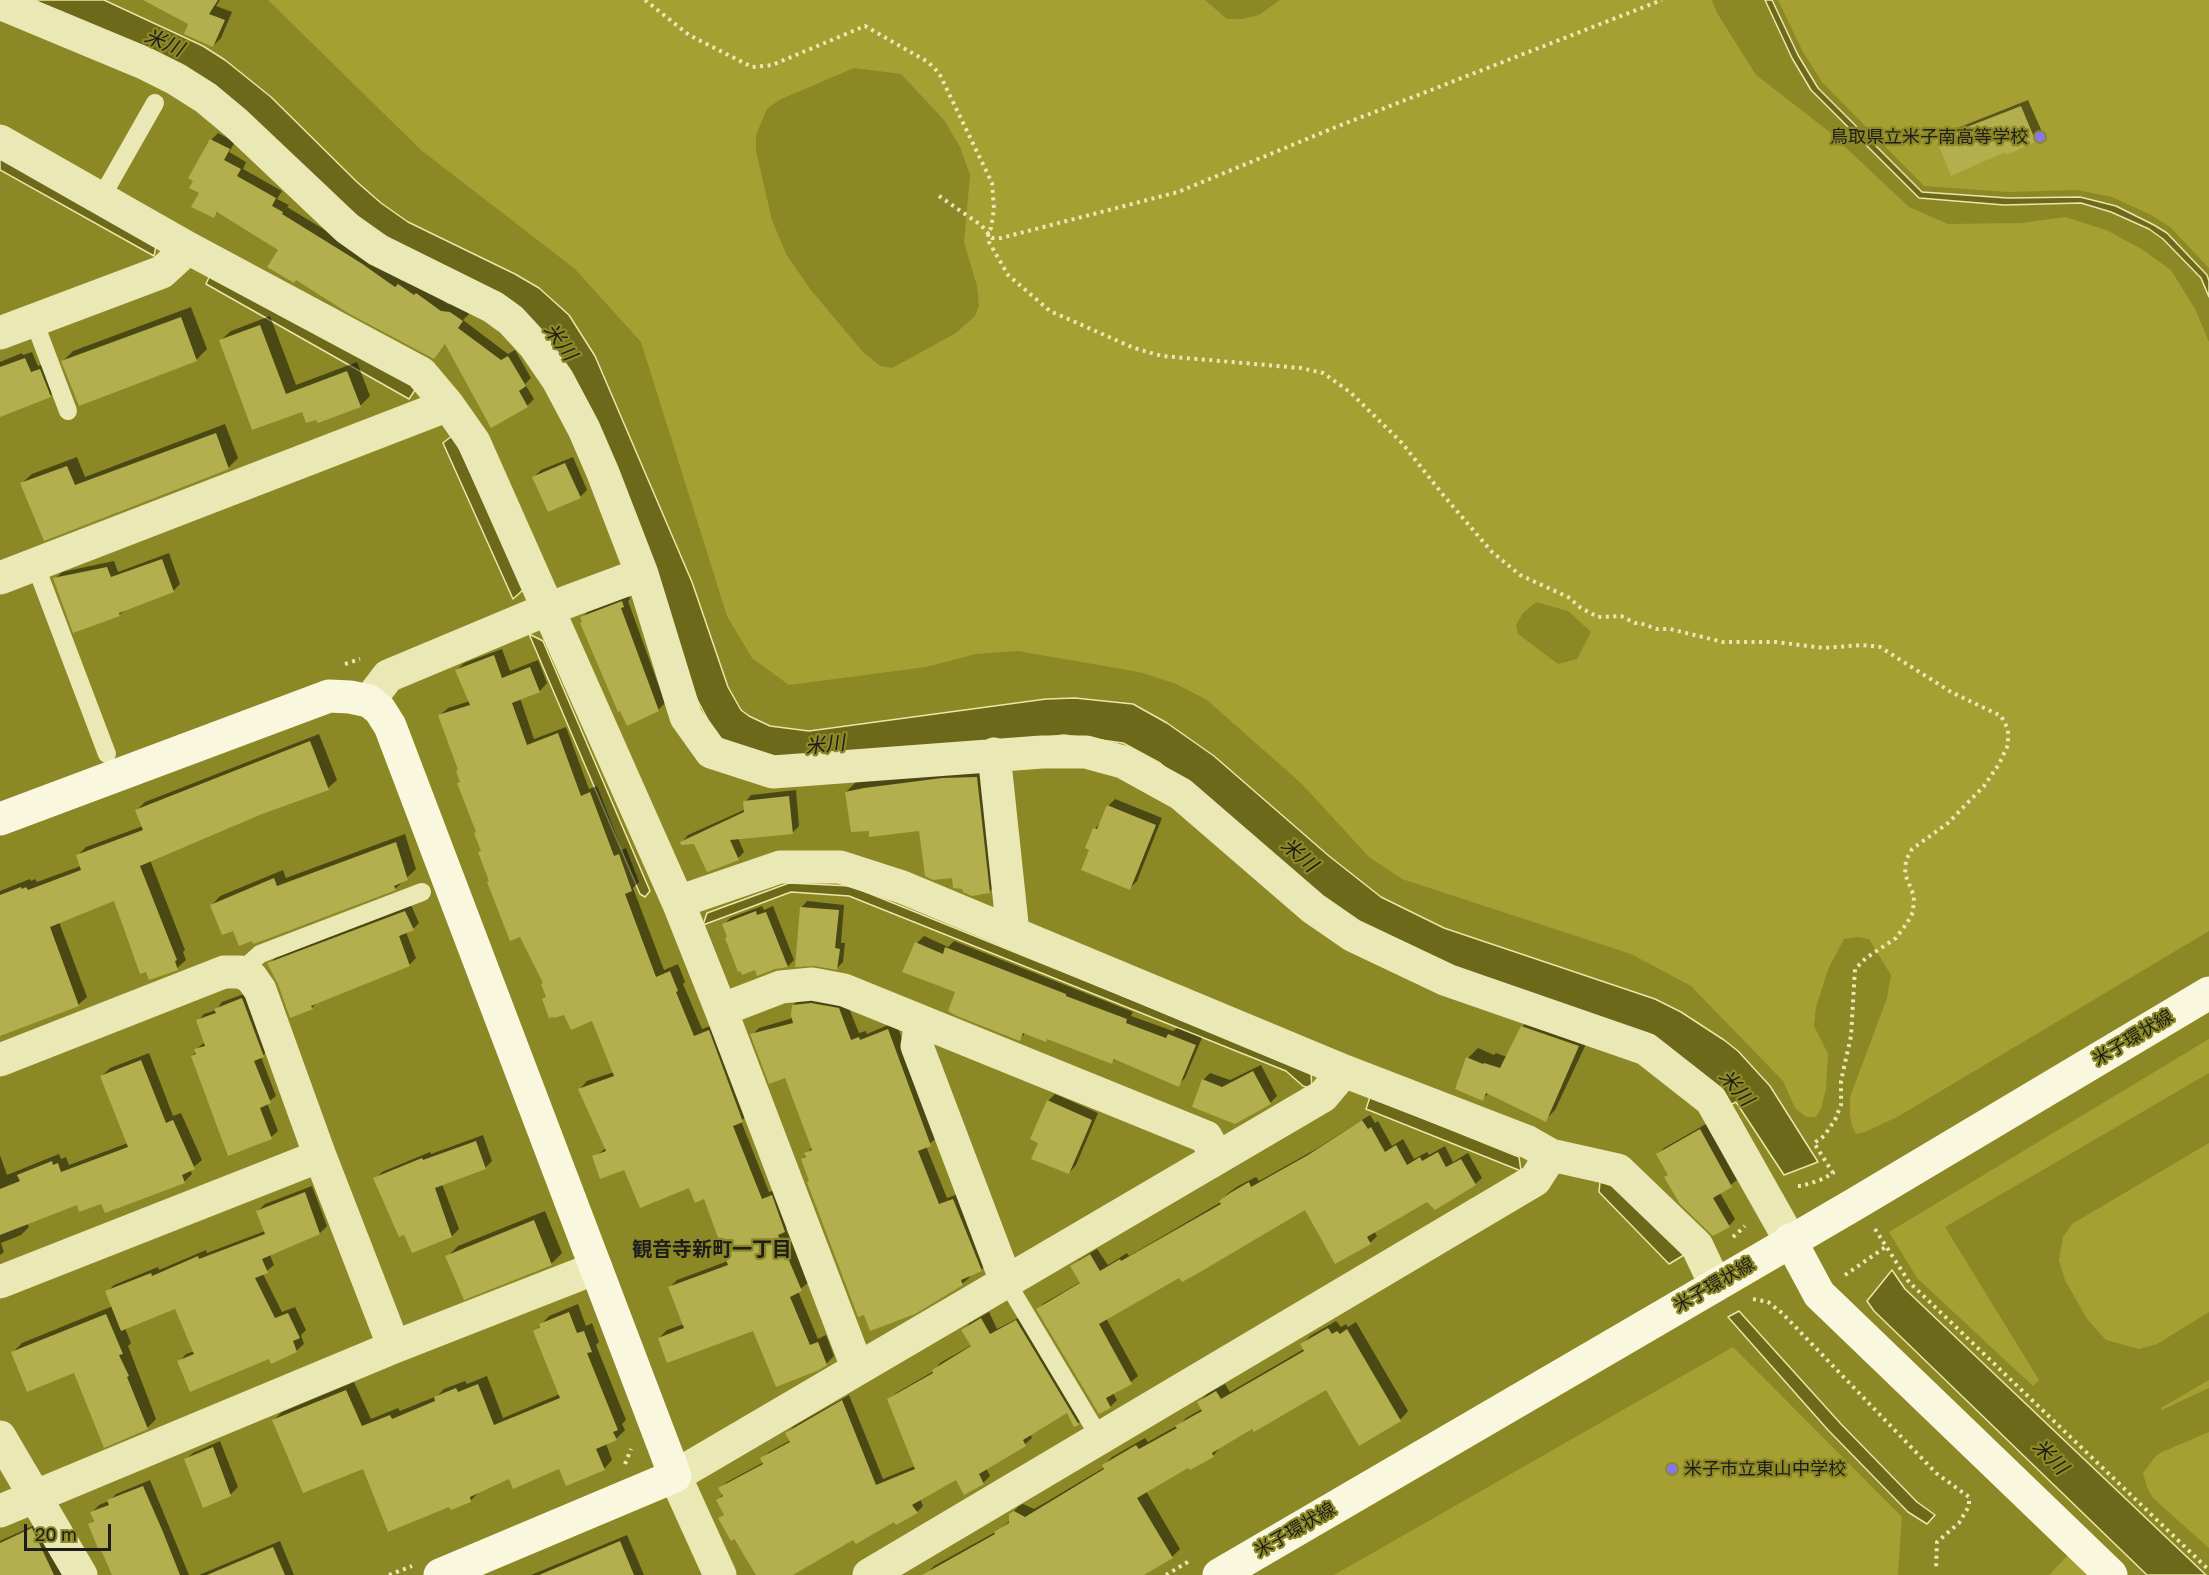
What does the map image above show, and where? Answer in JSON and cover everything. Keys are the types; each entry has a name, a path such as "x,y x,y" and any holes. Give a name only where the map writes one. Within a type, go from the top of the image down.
{"street":[{"path":"0,3 144,63 176,79 236,123 347,228 362,239 378,250 493,307 511,320 534,345 552,371 584,429 642,574 686,717 711,752 773,772 994,754 1086,752 1123,762 1181,794 1313,908 1352,934 1447,980 1646,1049 1711,1100 1819,1294 2111,1575"},
{"path":"0,141 188,248 421,373 448,405 474,442 678,902 857,1367"},
{"path":"0,333 162,272 188,248"},
{"path":"0,578 448,405"},
{"path":"369,701 388,676 548,609 642,574"},
{"path":"0,819 329,696 369,701 380,710 390,726 675,1476 720,1575"},
{"path":"994,754 1013,933"},
{"path":"678,902 780,867 840,867 902,887 1344,1071 1528,1142 1551,1155 1618,1170 1697,1246 1715,1284"},
{"path":"0,1060 224,972 240,972 251,977 260,990 320,1156 394,1347"},
{"path":"721,1010 781,987 812,984 844,990 1206,1137 1217,1158"},
{"name":"米子環状線","path":"1219,1575 1865,1198 2209,993"},
{"path":"921,1022 917,1046 1006,1281"},
{"path":"431,1568 675,1476 857,1367 1323,1096 1344,1071"},
{"path":"868,1575 1535,1180 1551,1155"},
{"path":"0,1282 320,1156"},
{"path":"0,1511 394,1347 596,1268"},
{"path":"0,1437 81,1575"}],"lane":[{"path":"101,198 154,103"},
{"path":"34,321 68,411"},
{"path":"35,564 107,754"},
{"path":"240,972 260,954 422,892"},
{"path":"1006,1281 1100,1438"}],"path":[{"path":"645,0 689,35 752,67 772,65 865,26 928,62 939,74 992,183 994,209 988,233 989,242 1008,275 1050,311 1134,348 1162,356 1301,368 1323,373 1350,392 1402,443 1492,552 1520,574 1568,597 1581,608 1598,617 1621,616 1635,623 1657,629 1670,629 1724,642 1776,642 1824,648 1862,645 1880,647 1951,692 2001,716 2008,729 2008,745 1989,779 1948,823 1912,849 1906,860 1905,874 1914,896 1913,912 1907,923 1896,938 1866,958 1855,969 1851,1035 1842,1081 1841,1105 1835,1120 1824,1136 1814,1143 1833,1173 1823,1179 1802,1186 1794,1186"},
{"path":"939,196 981,225 992,238 1001,238 1178,192 1356,118 1662,0"},
{"path":"1874,1227 1909,1282 2209,1570"},
{"path":"1845,1275 1887,1246"},
{"path":"1749,1299 1768,1302 1782,1313 1936,1473 1969,1497 1969,1506 1959,1523 1937,1542 1936,1569"},
{"path":"1782,1313 1787,1310"},
{"path":"621,1470 633,1445"},
{"path":"389,1575 431,1568"}],"shaded area":[{"path":"268,0 1205,0 1227,19 1242,19 1259,15 1280,0 1712,0 1717,13 1756,75 1827,130 1909,207 1948,224 2022,223 2065,217 2106,230 2140,248 2171,270 2195,309 2209,342 2209,931 1899,1116 1856,1134 1850,1115 1850,1097 1887,998 1891,975 1869,939 1857,937 1844,939 1829,967 1816,1007 1814,1026 1828,1054 1826,1089 1816,1117 1806,1117 1795,1108 1783,1081 1691,986 1631,954 1402,879 1369,857 1302,784 1207,700 1174,683 1139,672 1018,651 976,654 926,667 789,685 752,658 727,616 641,342 575,269 421,150","holes":["854,68 901,74 944,120 960,147 970,175 964,242 977,286 979,306 975,316 956,333 892,368 880,366 863,352 810,289 786,254 772,220 756,151 756,135 767,109 779,100","1536,602 1568,611 1591,632 1577,659 1558,664 1518,634 1516,625 1523,613"]},
{"name":"鳥取県立米子南高等学校","path":"1778,0 2209,0 2209,268 2170,227 2151,215 2112,197 2077,190 2008,192 1924,186 1822,82 1803,52"},
{"path":"2209,1039 2209,1073 1945,1227 2039,1380 2033,1386 1917,1278 1889,1232"},
{"path":"2209,1143 2209,1312 2157,1344 2139,1349 2106,1340 2087,1319 2065,1280 2059,1260 2063,1237 2072,1224"},
{"name":"米子市立東山中学校","path":"1733,1347 1902,1517 1898,1575 1334,1575"},
{"path":"2209,1380 2209,1388 2162,1410 2161,1408"},
{"path":"2209,1432 2209,1548 2153,1498 2143,1473 2155,1457 2162,1452"},
{"path":"2071,1552 2096,1575 2049,1575"}],"water":[{"name":"米川","path":"19,0 104,0 203,46 225,60 271,97 381,203 408,222 539,288 569,315 595,356 692,582 728,687 741,710 749,716 770,726 809,731 1046,699 1075,698 1133,704 1167,723 1214,756 1329,856 1381,897 1444,928 1655,999 1681,1012 1724,1040 1738,1051 1770,1086 1818,1162 1784,1175 1736,1102 1732,1104 1380,940 1292,876 1160,763 1123,743 1064,735 797,766 723,741 708,720 692,690 559,363 375,239 302,174"},
{"path":"1765,0 1772,0 1798,55 1818,88 1922,192 2008,198 2080,197 2116,206 2167,233 2207,275 2209,297 2201,278 2163,239 2149,229 2111,212 2081,203 2004,205 1919,198 1811,90 1792,58"},
{"path":"0,154 157,241 154,256 0,170"},
{"path":"210,275 417,387 409,399 206,284"},
{"path":"453,435 524,589 513,599 443,443"},
{"path":"529,634 543,641 650,891 645,897 640,894"},
{"path":"789,883 851,886 1311,1072 1312,1089 1303,1086 1286,1071 849,896 791,892 703,925 707,913"},
{"path":"1370,1097 1519,1157 1521,1171 1366,1109"},
{"path":"1600,1182 1613,1186 1684,1255 1669,1264 1599,1192"},
{"name":"米川","path":"1892,1270 1905,1289 2206,1575 2147,1575 1874,1311 1867,1301"},
{"path":"1739,1311 1841,1424 1917,1502 1935,1515 1927,1524 1908,1512 1828,1430 1728,1317"}],"building":[{"path":"143,0 218,0 209,14 225,20 213,47 184,34 188,24"},
{"path":"2021,106 2036,142 2006,155 2005,152 1951,176 1936,139"},
{"path":"210,139 230,149 224,160 241,169 237,176 276,198 272,206 283,212 282,214 395,287 398,284 414,295 416,293 441,311 450,312 463,321 458,328 501,360 508,356 526,386 519,391 528,407 491,428 445,344 434,359 348,313 296,280 294,283 267,267 278,250 217,212 214,218 191,207 199,193 189,188 193,181 188,178"},
{"path":"181,317 197,361 79,406 61,361"},
{"path":"260,325 286,394 347,371 361,407 318,423 316,420 306,423 302,412 252,430 219,340"},
{"path":"25,358 31,372 40,369 51,397 0,417 0,367"},
{"path":"216,433 229,469 44,541 20,483 67,466 75,485"},
{"path":"565,463 581,498 548,512 532,477"},
{"path":"162,559 174,592 119,613 120,616 73,633 53,578 107,567 111,577"},
{"path":"622,601 624,607 621,608 659,711 627,726 620,711 618,712 580,623 582,622 580,617"},
{"path":"494,655 502,678 530,667 540,692 512,703 527,745 558,733 581,796 590,792 614,856 619,854 632,891 625,894 656,977 670,971 694,1036 709,1030 743,1122 733,1126 762,1199 772,1195 785,1232 778,1235 802,1291 790,1297 810,1345 818,1342 827,1365 819,1370 776,1387 753,1331 667,1363 658,1338 684,1328 668,1287 728,1265 704,1199 695,1203 689,1188 640,1208 624,1170 600,1179 592,1156 606,1151 578,1089 614,1076 592,1021 571,1030 564,1015 549,1018 542,999 546,997 541,984 543,983 520,937 510,941 487,882 489,881 478,852 481,851 474,833 476,832 457,783 460,782 456,771 458,770 438,715 470,705 455,670"},
{"path":"310,741 329,790 262,814 140,866 177,960 175,961 178,970 149,980 146,972 140,974 114,901 50,927 79,1006 0,1036 0,895 21,887 22,889 26,887 28,890 81,870 76,855 143,830 135,810"},
{"path":"977,777 990,893 972,896 963,892 962,889 953,888 952,878 933,880 925,876 919,831 869,837 869,831 851,832 845,792 942,778"},
{"path":"789,796 793,834 730,840 739,860 707,872 694,844 681,845 680,842 744,812 743,801"},
{"path":"1107,805 1156,825 1130,890 1081,870 1089,850 1085,848 1093,828 1097,829"},
{"path":"396,842 408,880 394,886 396,890 253,944 252,941 239,946 233,931 222,935 210,905 274,878 277,886"},
{"path":"800,907 839,910 835,948 840,949 837,970 815,966 795,967"},
{"path":"405,911 414,930 399,936 410,966 311,1006 313,1009 290,1018 278,984 267,963"},
{"path":"756,911 757,915 766,912 788,967 757,976 755,970 742,975 740,971 738,972 722,924"},
{"path":"915,942 943,954 945,947 1127,1019 1126,1023 1166,1038 1168,1034 1196,1045 1179,1087 1114,1059 1112,1064 1047,1039 1046,1042 1023,1033 1020,1041 957,1016 948,1011 955,992 902,972"},
{"path":"242,998 264,1057 254,1061 271,1103 260,1108 272,1139 228,1156 191,1056 196,1054 194,1049 205,1046 196,1020 216,1013 214,1009"},
{"path":"811,1003 839,1008 851,1040 859,1037 860,1040 888,1029 931,1146 918,1151 939,1204 953,1199 982,1271 961,1280 963,1285 915,1314 870,1331 864,1315 858,1317 807,1182 809,1181 801,1159 806,1157 804,1153 812,1150 785,1078 769,1084 750,1034 793,1023 792,1005"},
{"path":"1521,1026 1579,1046 1546,1122 1486,1093 1483,1101 1455,1089 1466,1057 1500,1068"},
{"path":"141,1060 166,1123 173,1120 195,1169 182,1175 185,1183 105,1213 101,1204 79,1212 77,1205 0,1235 0,1189 20,1181 17,1175 52,1161 53,1165 58,1163 61,1172 128,1147 100,1076"},
{"path":"1253,1071 1271,1104 1235,1124 1192,1107 1202,1079 1222,1087"},
{"path":"1047,1100 1092,1120 1069,1174 1031,1159 1038,1143 1030,1139"},
{"path":"1362,1120 1368,1129 1371,1127 1385,1152 1396,1145 1407,1165 1420,1157 1422,1161 1438,1152 1446,1167 1461,1159 1476,1185 1435,1210 1427,1202 1367,1237 1371,1244 1335,1264 1305,1210 1195,1275 1182,1282 1179,1278 1099,1324 1132,1384 1106,1398 1111,1408 1099,1414 1036,1309 1080,1283 1070,1266 1090,1254 1100,1271 1120,1259 1121,1261 1221,1204 1219,1201 1230,1193 1249,1182 1251,1187 1308,1155"},
{"path":"1700,1129 1732,1187 1713,1198 1730,1227 1713,1236 1680,1204 1664,1177 1668,1175 1656,1154"},
{"path":"476,1141 486,1169 435,1188 452,1237 412,1253 404,1235 399,1237 373,1178 422,1158 423,1160"},
{"path":"305,1192 320,1234 262,1259 268,1273 255,1278 275,1318 288,1313 300,1338 293,1341 297,1352 271,1364 269,1359 190,1392 177,1361 194,1354 175,1309 121,1331 105,1291 265,1234 256,1211"},
{"path":"534,1220 552,1265 464,1300 445,1256"},
{"path":"569,1312 577,1333 584,1331 592,1352 587,1353 618,1430 613,1432 617,1440 596,1449 605,1470 566,1486 559,1469 513,1489 509,1479 470,1497 471,1502 451,1510 449,1507 388,1532 363,1469 303,1493 272,1420 346,1390 362,1426 390,1415 392,1419 435,1401 434,1397 456,1388 458,1392 478,1384 494,1425 560,1398 533,1331 540,1327 539,1324"},
{"path":"106,1314 123,1354 119,1355 148,1429 104,1448 74,1373 27,1392 11,1352"},
{"path":"981,1318 990,1334 1016,1320 1079,1425 1074,1427 1067,1413 1023,1440 1026,1446 979,1474 984,1484 964,1495 956,1480 912,1505 918,1513 896,1525 894,1522 856,1544 853,1540 793,1575 756,1575 734,1539 731,1541 718,1518 724,1515 716,1500 723,1496 718,1488 763,1464 760,1458 790,1442 785,1433 842,1400 876,1485 915,1469 887,1399 933,1373 932,1370 971,1346 961,1330"},
{"path":"1328,1328 1332,1334 1337,1331 1340,1334 1347,1329 1401,1421 1359,1446 1326,1390 1254,1432 1252,1429 1212,1453 1214,1457 1190,1470 1188,1468 1137,1498 1173,1558 1144,1575 922,1575 995,1534 994,1532 1009,1523 1009,1514 1014,1511 1025,1517 1104,1469 1102,1465 1136,1445 1139,1449 1177,1428 1175,1426 1202,1411 1197,1402 1216,1391 1221,1399 1304,1351 1300,1344"},
{"path":"213,1447 231,1496 203,1508 184,1459"},
{"path":"143,1486 180,1575 112,1575 101,1550 99,1551 88,1524 94,1521 90,1512 109,1505 107,1500"},
{"path":"32,1528 54,1575 0,1575 0,1543"},
{"path":"620,1541 634,1575 539,1575"},
{"path":"273,1547 285,1575 207,1575"}],"place":[{"name":"鳥取県立米子南高等学校","path":"2040,137"},
{"name":"米子市立東山中学校","path":"1672,1469"}],"district":[{"name":"観音寺新町一丁目","path":"712,1250"}]}
